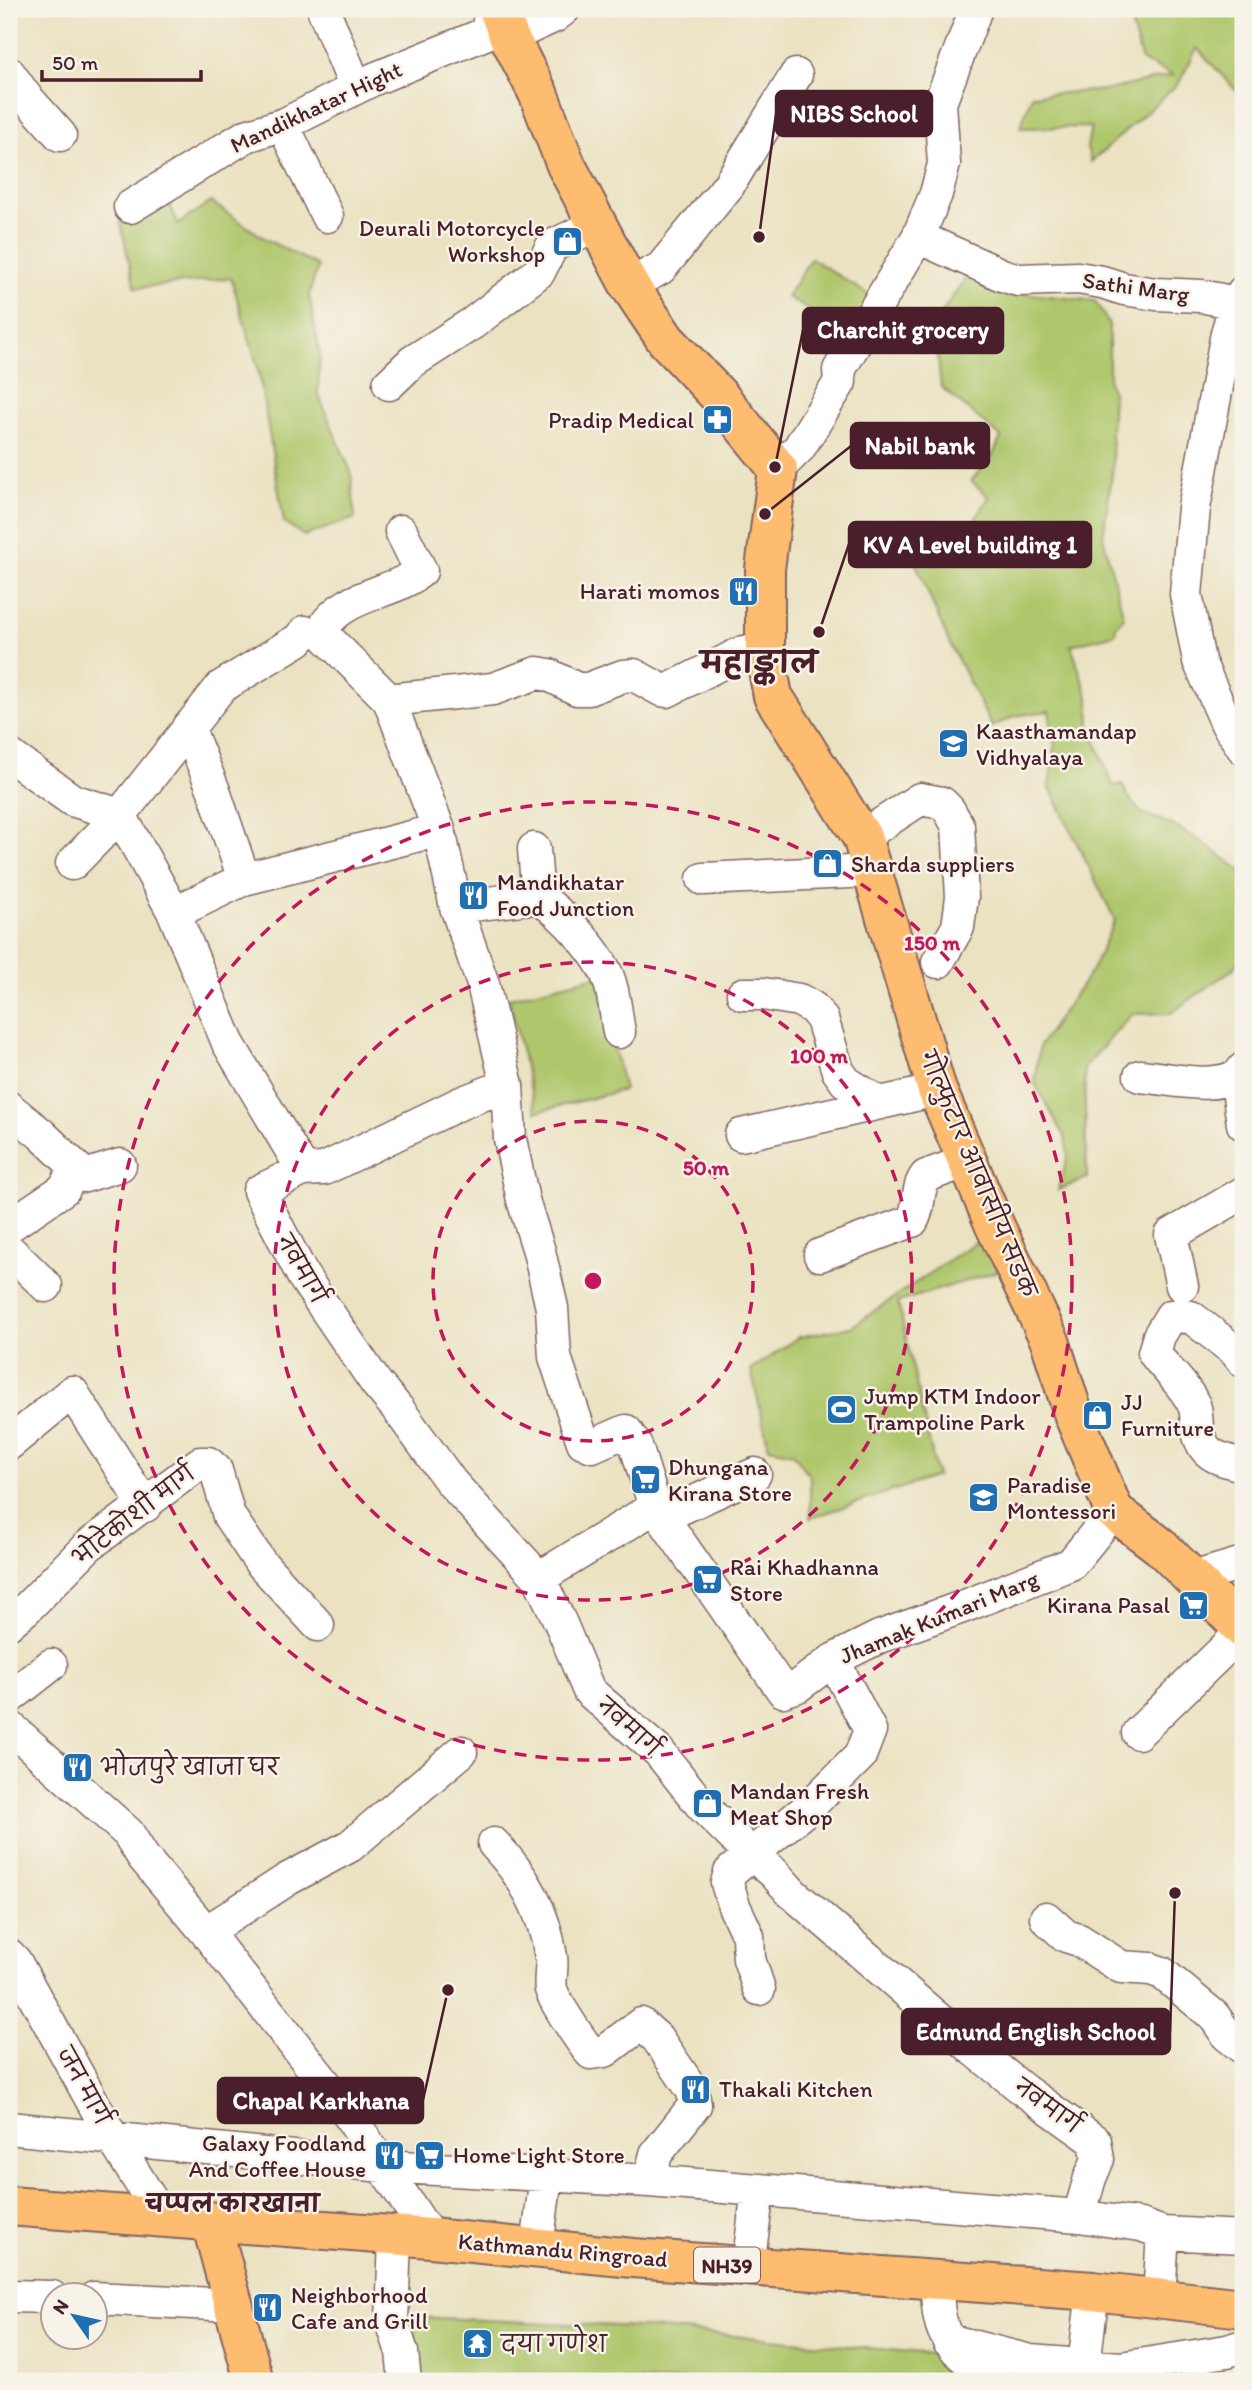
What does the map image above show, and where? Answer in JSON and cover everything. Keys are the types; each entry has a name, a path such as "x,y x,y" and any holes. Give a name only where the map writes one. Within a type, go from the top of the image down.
{"main road":[{"path":"499,18 538,93 566,165 629,285 666,340 719,396 778,469"},
{"name":"गोल्फुटार आवासीय सडक","path":"778,469 765,569 765,654 774,696 866,854 937,1090 995,1226 1051,1341 1074,1416 1114,1511 1161,1547 1243,1630"},
{"name":"Kathmandu Ringroad","path":"9,2206 1093,2291 1243,2308"},
{"path":"211,2222 254,2381"}],"street":[{"path":"499,18 555,16 564,9"},
{"path":"778,469 799,448 840,382 839,370 918,237 936,194 944,164 940,103 976,9"},
{"path":"324,11 356,88"},
{"name":"Mandikhatar Hight","path":"130,207 246,136 283,125 356,88 487,33 499,18"},
{"path":"9,73 26,97 60,135"},
{"path":"629,285 661,268 728,186 796,75"},
{"path":"283,125 327,216"},
{"path":"389,384 412,362 473,323 539,272 554,246 590,228 606,242"},
{"name":"Sathi Marg","path":"918,237 1018,280 1078,278 1156,294 1240,298"},
{"path":"1240,298 1227,333 1194,508 1186,594 1199,662 1227,724 1243,748"},
{"path":"401,531 421,570 335,614 324,627 327,640 344,653 389,700 439,830 456,907 484,984 507,1085 510,1139 552,1308 555,1356 575,1422 583,1442 592,1446 626,1430 636,1446 659,1512"},
{"path":"72,864 120,815 221,687 298,640 305,632"},
{"path":"389,700 493,689 537,673 549,675 577,689 589,690 623,676 634,675 667,691 743,652 765,654"},
{"path":"188,727 214,791 244,879"},
{"path":"9,755 72,800 120,815 174,913 228,1043 303,1170 324,1169 461,1103 507,1085"},
{"path":"704,879 866,854 920,799 942,803 958,826 962,897 958,928 938,962"},
{"path":"174,913 212,897 244,879 439,830"},
{"path":"534,849 538,897"},
{"path":"456,907 538,897 548,903 581,936 610,982 619,1032"},
{"path":"743,994 764,994 799,1000 813,1008 822,1019 838,1071 846,1082 879,1103"},
{"path":"1140,1076 1209,1084 1227,1082 1242,1072"},
{"path":"1242,1072 1237,1082 1243,1124"},
{"path":"741,1135 937,1090"},
{"path":"9,1108 85,1176 120,1165"},
{"path":"820,1255 912,1221 917,1213 922,1182 926,1176 967,1161"},
{"path":"9,1226 64,1189 75,1168"},
{"name":"नवमार्ग","path":"303,1170 259,1191 303,1276 376,1383 451,1482 539,1578 589,1691 659,1752 702,1805 792,1893 924,2009 1026,2091 1095,2141 1098,2159 1079,2216"},
{"path":"1182,1286 1171,1235 1243,1193"},
{"path":"9,1250 46,1286"},
{"path":"1243,1361 1235,1351 1191,1317 1171,1316 1159,1336 1154,1353 1181,1383 1195,1408 1201,1446 1218,1456 1243,1465"},
{"path":"9,1444 72,1392 145,1506"},
{"name":"भोटेकोशी मार्ग","path":"9,1623 88,1546 200,1463 208,1463 216,1470 229,1516 260,1562 317,1625"},
{"path":"539,1578 659,1512 755,1474"},
{"name":"Jhamak Kumari Marg","path":"659,1512 761,1663 783,1691 798,1686 833,1660 879,1637 1071,1564 1114,1511"},
{"path":"1192,1578 1243,1563"},
{"path":"1138,1733 1243,1630"},
{"path":"759,1989 749,1959 748,1936 727,1883 730,1872 810,1807 860,1756 870,1730 833,1660"},
{"path":"9,1698 51,1665"},
{"path":"9,1726 125,1835 206,1932 345,2109 383,2166 413,2237 392,2322 402,2351 405,2381"},
{"path":"206,1932 288,1879 350,1846 461,1752"},
{"path":"494,1844 515,1866 536,1902 551,1953 551,1989 582,2042 591,2053 605,2051 642,2024 657,2038 693,2091 695,2105 656,2154 649,2181"},
{"path":"1046,1918 1066,1936 1079,1940 1121,1967 1152,1969 1162,1973 1214,2016 1227,2035 1243,2048"},
{"name":"जन मार्ग","path":"9,1955 15,1961 112,2137 161,2216"},
{"path":"9,2128 383,2166 649,2181 1079,2216 1141,2225 1163,2233 1243,2238"},
{"path":"537,2248 546,2175"},
{"path":"748,2266 758,2190"},
{"path":"1159,2297 1163,2233"},
{"path":"936,2280 941,2322 948,2340 995,2381"},
{"path":"1084,2365 1093,2291"},
{"path":"9,2296 38,2297"},
{"path":"108,2299 233,2305"},
{"path":"948,2340 1030,2361 1121,2368 1243,2346"}],"green space":[{"path":"1127,9 1243,9 1243,98 1197,48 1179,83 1091,162 1087,147 1091,127 1020,128 1032,95 1108,90 1173,75 1142,61"},
{"path":"167,198 178,224 211,202 267,240 318,266 309,295 320,355 318,394 351,472 355,518 304,536 284,522 258,368 231,278 135,288 120,221"},
{"path":"811,258 875,299 846,345 817,327 821,318 787,297"},
{"path":"967,276 1020,293 1095,301 1109,324 1113,467 1103,537 1124,618 1116,626 1115,634 1071,645 1089,700 1090,726 1113,786 1122,784 1140,812 1172,825 1202,842 1243,872 1243,957 1233,969 1171,1013 1132,1014 1084,1068 1087,1178 1058,1190 1068,1156 1065,1137 1034,1082 1040,1045 1092,970 1115,920 1049,786 1055,747 1049,711 1015,716 992,727 948,640 916,564 915,552 969,537 977,516 989,497 971,481 993,455 1001,437 941,387 938,358 924,335"},
{"path":"597,976 624,1090 536,1112 509,998"},
{"name":"Jump KTM Indoor Trampoline Park","path":"987,1234 998,1271 898,1302 937,1476 810,1518 810,1476 793,1453 769,1448 751,1370 799,1337 851,1327"},
{"path":"415,2317 639,2327 953,2356 976,2381 421,2381 416,2368"}],"place":[{"name":"NIBS School","path":"759,237"},
{"name":"Deurali Motorcycle Workshop","path":"568,241"},
{"name":"Pradip Medical","path":"717,420"},
{"name":"Charchit grocery","path":"775,467"},
{"name":"Nabil bank","path":"765,514"},
{"name":"Harati momos","path":"743,591"},
{"name":"KV A Level building 1","path":"819,632"},
{"name":"Kaasthamandap Vidhyalaya","path":"953,744"},
{"name":"Sharda suppliers","path":"828,864"},
{"name":"Mandikhatar Food Junction","path":"474,895"},
{"name":"Jump KTM Indoor Trampoline Park","path":"841,1409"},
{"name":"JJ Furniture","path":"1098,1415"},
{"name":"Dhungana Kirana Store","path":"645,1480"},
{"name":"Paradise Montessori","path":"984,1498"},
{"name":"Rai Khadhanna Store","path":"707,1580"},
{"name":"Kirana Pasal","path":"1193,1605"},
{"name":"भोजपुरे खाजा घर","path":"78,1767"},
{"name":"Mandan Fresh Meat Shop","path":"707,1804"},
{"name":"Edmund English School","path":"1175,1893"},
{"name":"Chapal Karkhana","path":"448,1990"},
{"name":"Thakali Kitchen","path":"696,2089"},
{"name":"Home Light Store","path":"430,2155"},
{"name":"Galaxy Foodland And Coffee House","path":"389,2156"},
{"name":"Neighborhood Cafe and Grill","path":"268,2308"},
{"name":"दया गणेश","path":"478,2344"}],"district":[{"name":"महाङ्काल","path":"759,662"},
{"name":"चप्पल कारखाना","path":"232,2203"}]}
